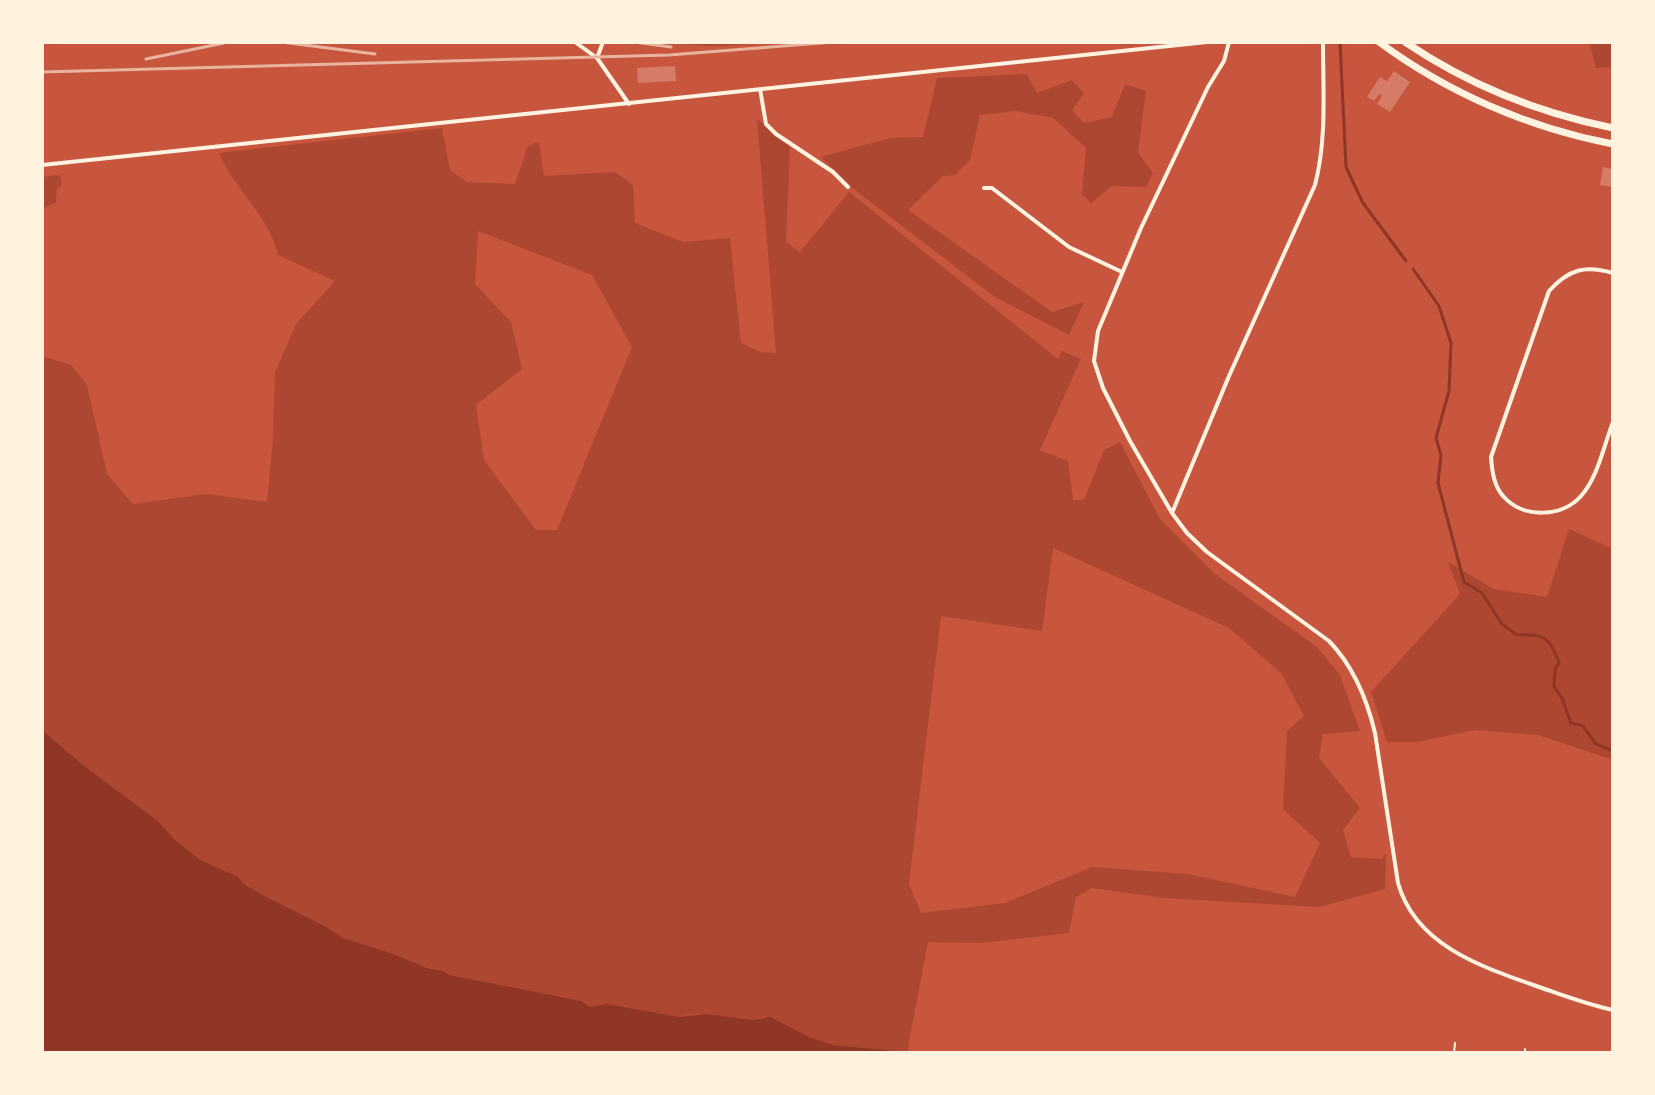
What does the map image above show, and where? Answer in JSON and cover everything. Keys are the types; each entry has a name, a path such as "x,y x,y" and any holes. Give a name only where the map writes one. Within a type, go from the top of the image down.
{"highway":[{"path":"1379,42 1437,79 1500,110 1554,130 1613,144"},
{"path":"1405,42 1444,66 1516,100 1558,115 1613,128"}],"street":[{"path":"575,42 597,58 629,104"},
{"path":"597,58 603,42"},
{"path":"42,165 1207,42"},
{"path":"1229,42 1224,61 1208,87 1122,272 1098,331 1094,361 1110,401 1172,513 1207,552 1318,633 1342,654 1348,664 1370,711 1398,883 1403,902 1412,916 1440,943 1478,964 1613,1010"},
{"path":"1172,513 1229,376 1315,185 1322,147 1323,42"},
{"path":"760,89 766,124 833,172 848,187"},
{"path":"984,188 995,190 1069,247 1122,272"},
{"path":"1613,273 1595,268 1576,271 1561,278 1549,291 1491,457 1493,476 1503,497 1521,509 1540,513 1561,510 1575,502 1585,492 1613,422"}],"path":[{"path":"1454,1053 1455,1043"}],"shaded area":[{"path":"657,42 799,42 710,46"},
{"path":"1589,42 1613,42 1611,67 1596,68"},
{"path":"1027,74 1037,93 1072,80 1084,93 1072,110 1084,123 1112,117 1125,84 1146,91 1138,152 1153,173 1146,187 1112,186 1091,203 1082,194 1086,148 1053,118 1015,111 980,115 970,160 955,175 943,176 908,210 1052,312 1084,302 1069,335 995,297 855,190 821,157 890,138 923,137 937,78"},
{"path":"757,119 790,145 786,242 800,252 849,192 1058,359 1062,351 1081,359 1040,450 1068,461 1073,500 1084,500 1104,450 1120,442 1160,519 1215,574 1317,647 1340,675 1360,731 1323,734 1319,758 1360,808 1343,830 1351,857 1382,859 1386,853 1385,889 1320,907 1164,898 1092,888 1076,897 1069,933 981,943 928,942 907,1053 834,1045 766,1017 753,1020 696,1014 678,1017 590,1007 449,975 343,938 244,884 238,877 199,859 158,821 42,730 42,356 71,365 87,385 107,474 133,504 206,494 267,502 275,373 296,324 335,281 278,255 268,228 233,179 219,153 442,128 450,170 467,182 515,184 528,146 539,142 544,176 615,172 633,185 635,223 683,242 730,238 741,343 761,352 776,353","holes":["478,231 592,275 632,347 557,530 536,530 484,460 476,405 522,369 511,322 475,284","1053,548 1229,628 1281,673 1304,716 1287,731 1283,809 1320,843 1295,897 1188,874 1092,867 1005,903 921,913 909,884 941,616 1042,631"]},
{"path":"60,175 62,185 57,189 56,203 42,208 42,177"},
{"path":"1569,529 1613,549 1613,760 1538,735 1475,730 1417,742 1387,742 1371,692 1460,594 1448,562 1494,589 1547,597"},
{"path":"42,730 158,821 199,859 238,877 244,884 343,938 449,975 581,1001 590,1007 607,1004 678,1017 706,1014 753,1020 770,1017 809,1037 834,1045 913,1053 42,1053"}],"building":[{"path":"675,66 676,81 638,83 637,68"},
{"path":"1394,71 1410,82 1390,112 1377,104 1382,96 1379,94 1374,101 1367,97 1380,77 1387,81"},
{"path":"1603,167 1613,169 1613,187 1600,185"}],"waterway":[{"path":"1340,42 1346,167 1363,203 1406,261"},
{"path":"1413,269 1439,306 1451,343 1449,391 1436,438 1441,455 1438,483 1464,582 1482,593 1502,624 1517,635 1540,636 1549,642 1559,663 1555,669 1554,687 1562,698 1571,723 1583,726 1596,744 1613,751"}],"railway":[{"path":"281,42 375,54"},
{"path":"634,42 671,47"},
{"path":"42,72 669,55 834,42"},
{"path":"146,59 224,43"}]}
